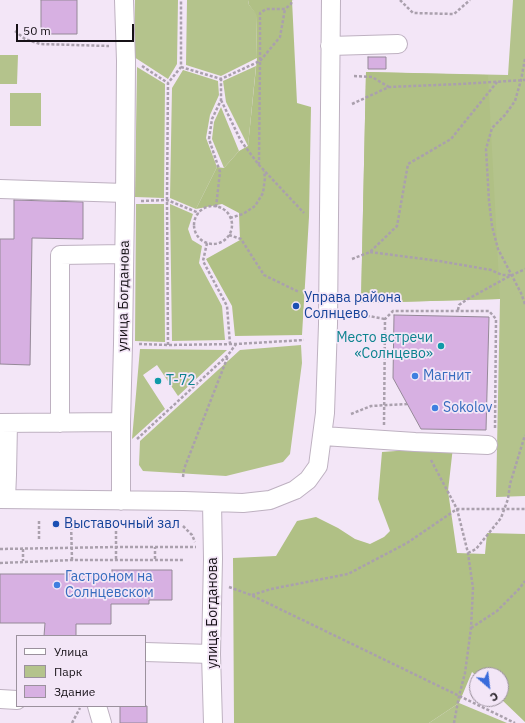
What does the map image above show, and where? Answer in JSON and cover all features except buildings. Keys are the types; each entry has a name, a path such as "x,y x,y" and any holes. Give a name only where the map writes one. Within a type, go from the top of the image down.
{"street":[{"name":"улица Богданова","path":"121,501 124,254 129,197 124,0"},
{"path":"121,422 4,423 7,475 3,499 243,503 270,500 295,490 308,480 318,466 326,413 331,0"},
{"path":"330,46 398,44"},
{"path":"0,189 129,197"},
{"path":"60,423 60,255 124,254"},
{"path":"323,436 488,445"},
{"name":"улица Богданова","path":"212,502 213,723"},
{"path":"146,652 212,654"},
{"path":"0,700 16,700"},
{"path":"97,707 102,723"}],"path":[{"path":"168,345 168,83 181,67 181,0"},
{"path":"259,165 260,13 266,9 285,9 291,4 292,0"},
{"path":"400,0 413,13 454,14 470,0"},
{"path":"181,67 221,79 260,61 280,37 285,9"},
{"path":"15,31 25,39 40,44 109,46"},
{"path":"525,59 515,101 505,115 492,128 486,149 492,226 498,249 521,293 525,304"},
{"path":"142,66 168,83"},
{"path":"354,76 372,77 390,87"},
{"path":"216,207 220,172 209,139 212,119 221,100 221,79"},
{"path":"352,104 390,87 525,80"},
{"path":"352,259 370,252 397,226 408,164 452,139 497,82"},
{"path":"221,100 241,142 259,165 304,213"},
{"path":"230,218 243,214 255,206 263,194 265,178 264,170"},
{"path":"129,197 167,200 199,213"},
{"path":"216,207 222,209 230,218 231,230 225,240 214,244 207,243 197,236 194,224 199,213 204,209 216,207"},
{"path":"229,235 241,239 264,275 299,292"},
{"path":"207,243 203,261 227,306 230,344"},
{"path":"370,252 439,261 512,275"},
{"path":"458,310 459,305 525,269"},
{"path":"383,440 385,319 393,311 489,311 496,319 495,430 488,445"},
{"path":"352,312 385,319"},
{"path":"134,344 236,344 304,340"},
{"path":"135,440 228,355 236,344"},
{"path":"183,477 184,469 228,355"},
{"path":"351,414 371,406 407,404"},
{"path":"468,553 476,549 501,518 508,499 510,484 525,435"},
{"path":"415,442 427,453 457,509 468,553 473,588 471,628 465,673 454,723"},
{"path":"252,595 271,589 348,574 407,543 457,509 525,509"},
{"path":"39,521 39,541"},
{"path":"71,522 72,560"},
{"path":"116,522 116,559"},
{"path":"183,526 192,534 196,547 196,553"},
{"path":"155,547 155,559"},
{"path":"0,549 196,547"},
{"path":"23,549 23,561"},
{"path":"0,562 116,559 183,560"},
{"path":"471,628 497,611 525,581"},
{"path":"229,587 252,595 515,723"},
{"path":"72,723 80,707"}],"green space":[{"path":"135,0 178,0 177,64 168,79 134,57"},
{"path":"187,0 248,0 249,5 256,13 257,58 221,76 186,65"},
{"path":"248,0 292,0 297,103 311,107 309,217 302,335 235,336 232,306 206,259 240,240 239,213 222,204 196,209 217,167 224,168 239,151 248,146 257,58 256,14 249,5"},
{"path":"513,0 525,0 525,496 496,497 500,299 361,303 366,72 508,75"},
{"path":"0,55 18,55 17,84 0,84"},
{"path":"256,66 248,146 226,102 223,81"},
{"path":"137,67 165,84 164,198 135,197"},
{"path":"183,70 218,81 219,95 210,115 206,138 217,167 196,209 170,198 172,88"},
{"path":"366,72 488,75 500,299 361,303"},
{"path":"10,93 41,93 41,126 10,126"},
{"path":"221,107 239,151 224,168 212,139 214,122"},
{"path":"136,204 164,204 165,342 135,341"},
{"path":"170,204 193,214 188,229 192,240 202,246 199,263 222,306 225,340 172,341"},
{"path":"301,345 302,363 290,454 283,462 226,476 143,471 139,465 140,441 240,350"},
{"path":"140,349 227,350 178,396 157,365 143,375 165,409 132,439"},
{"path":"453,447 448,491 457,553 485,554 487,533 525,534 525,722 509,707 509,667 469,667 469,679 459,703 429,723 234,723 233,558 276,556 297,521 316,517 338,528 355,539 370,544 384,537 390,531 378,499 382,452"},
{"path":"459,703 507,723 429,723"}],"place":[{"name":"Управа района Солнцево","path":"296,306"},
{"name":"Место встречи «Солнцево»","path":"441,346"},
{"name":"Магнит","path":"415,376"},
{"name":"Т-72","path":"158,381"},
{"name":"Sokolov","path":"435,408"},
{"name":"Выставочный зал","path":"56,524"},
{"name":"Гастроном на Солнцевском","path":"57,585"}]}
